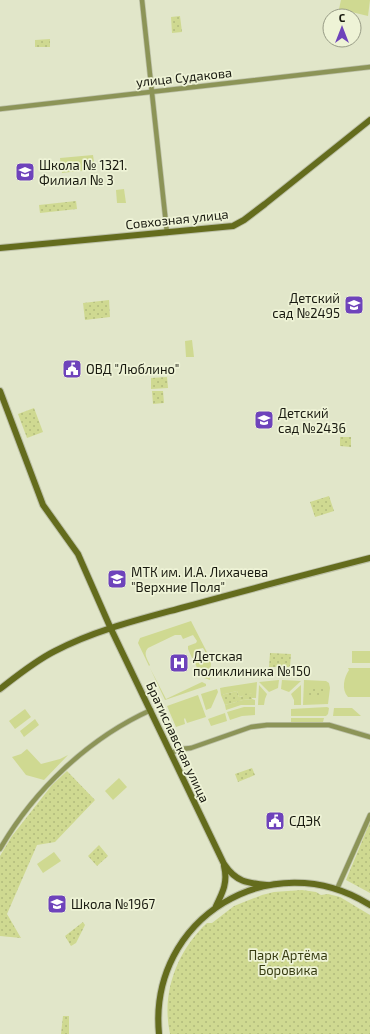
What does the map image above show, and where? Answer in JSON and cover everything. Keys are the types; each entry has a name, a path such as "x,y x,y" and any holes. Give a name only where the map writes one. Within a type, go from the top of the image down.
{"main road":[{"name":"Совхозная улица","path":"0,248 233,226 244,220 370,120"},
{"name":"Братиславская улица","path":"0,391 43,505 78,554 111,629 224,864 232,874 242,881 267,885"},
{"path":"0,689 31,664 56,650 111,629 200,603 370,558"},
{"name":"Братиславская улица","path":"215,908 225,886 226,876 224,864"},
{"name":"Братиславская улица","path":"158,1033 158,1016 162,987 172,959 191,930 215,908 240,894 267,885 302,882 337,889 355,896 370,905"}],"street":[{"path":"142,0 166,233"},
{"name":"улица Судакова","path":"0,109 370,67"},
{"path":"0,849 13,828 32,803 54,778 92,746 114,731 151,710"},
{"path":"171,753 181,749 191,748 256,725 329,725 370,737"},
{"path":"337,889 370,815"}],"green space":[{"path":"341,0 370,0 368,16 362,15 362,8 339,8"},
{"path":"180,16 182,32 172,33 171,17"},
{"path":"50,39 50,47 35,47 35,40"},
{"path":"93,155 95,169 62,173 60,158"},
{"path":"124,189 126,203 117,203 116,190"},
{"path":"76,201 77,209 40,213 39,205"},
{"path":"109,300 110,317 85,320 83,303"},
{"path":"192,340 194,357 186,357 185,341"},
{"path":"167,377 168,388 151,389 151,378"},
{"path":"152,391 163,391 164,403 153,404"},
{"path":"34,408 43,432 27,438 18,414"},
{"path":"340,437 351,437 351,447 340,446"},
{"path":"329,496 334,511 315,517 310,502"},
{"path":"191,621 211,660 210,680 201,677 195,663 207,655 203,648 198,649 200,656 192,658 188,649 188,646 196,643 197,641 193,635 183,639 181,635 175,635 148,648 146,654 150,665 149,666 138,643 140,638"},
{"path":"352,651 370,651 370,663 352,663"},
{"path":"270,653 291,654 290,667 269,667"},
{"path":"150,668 166,699 202,682 206,684 206,686 165,700"},
{"path":"348,668 370,668 370,697 348,697 344,691 344,687 349,670"},
{"path":"279,680 278,688 269,692 259,682"},
{"path":"282,680 301,681 289,692 281,689"},
{"path":"304,680 326,681 329,683 330,688 328,704 303,705"},
{"path":"257,682 256,698 252,698 252,693 239,697 237,691 221,695 220,688"},
{"path":"259,685 267,694 264,705 258,705"},
{"path":"301,685 301,705 294,705 294,700 291,694"},
{"path":"307,687 323,687 323,696 307,696"},
{"path":"217,689 218,692 211,708 206,710 201,694"},
{"path":"237,691 239,697 243,696 243,694 252,693 252,699 225,705 221,695"},
{"path":"198,695 206,717 187,723 185,718 185,724 176,727 167,706"},
{"path":"252,699 255,700 255,705 241,705 226,710 225,705"},
{"path":"244,707 255,707 255,715 242,716 230,720 227,712"},
{"path":"329,708 326,716 291,716 291,709"},
{"path":"334,708 352,708 361,716 333,716"},
{"path":"25,709 31,717 15,729 9,721"},
{"path":"225,713 227,721 211,726 208,719"},
{"path":"291,718 324,718 323,722 291,722"},
{"path":"35,719 39,725 24,737 20,731"},
{"path":"27,749 41,764 60,759 68,755 44,780 26,775 12,757 21,754"},
{"path":"252,768 255,775 238,782 235,774"},
{"path":"67,771 95,800 55,842 37,845 7,914 21,938 0,936 0,856 12,836 52,785"},
{"path":"119,778 127,787 113,800 105,791"},
{"path":"370,822 370,893 346,880"},
{"path":"99,845 108,856 97,866 88,856"},
{"path":"54,852 61,861 43,873 37,864"},
{"name":"Парк Артёма Боровика","path":"302,890 316,892 321,895 328,894 340,897 370,915 370,1034 170,1034 168,1003 170,988 180,960 187,946 196,934 207,923 212,923 234,906 274,892"},
{"path":"83,922 85,925 76,943 71,946 65,936"},
{"path":"63,1016 69,1016 69,1034 61,1034"}],"place":[{"name":"Школа № 1321. Филиал № 3","path":"25,172"},
{"name":"Детский сад №2495","path":"354,305"},
{"name":"ОВД \"Люблино\"","path":"72,369"},
{"name":"Детский сад №2436","path":"264,420"},
{"name":"МТК им. И.А. Лихачева \"Верхние Поля\"","path":"117,579"},
{"name":"Детская поликлиника №150","path":"179,663"},
{"name":"СДЭК","path":"275,821"},
{"name":"Школа №1967","path":"57,904"}]}
